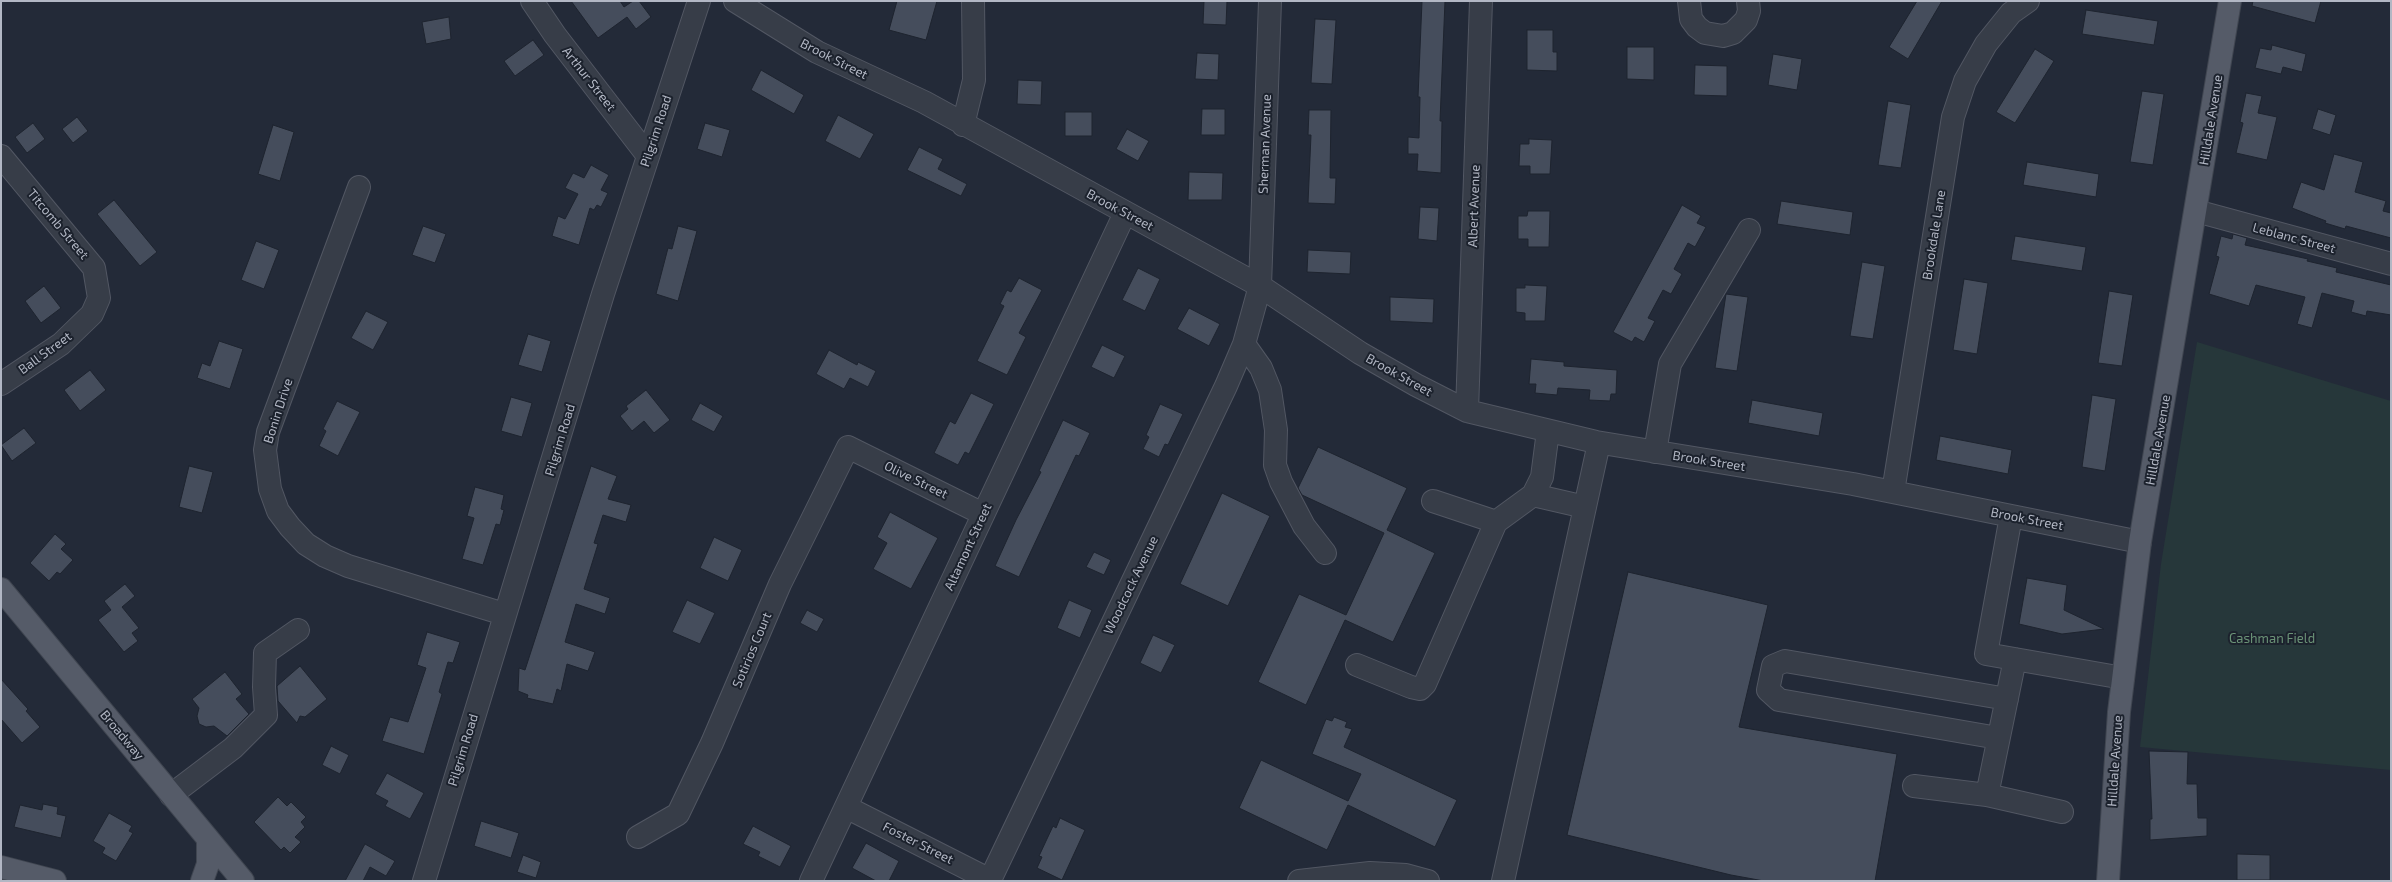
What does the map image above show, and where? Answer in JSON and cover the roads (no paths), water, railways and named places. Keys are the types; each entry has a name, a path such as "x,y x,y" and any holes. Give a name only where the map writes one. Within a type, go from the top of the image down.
{"main road":[{"name":"Hilldale Avenue","path":"2108,881 2114,777 2123,678 2140,542 2230,1"},
{"name":"Broadway","path":"1,589 242,881"},
{"path":"202,881 208,864 208,839"},
{"path":"2,870 55,881"}],"street":[{"name":"Arthur Street","path":"532,1 555,35 648,156"},
{"name":"Pilgrim Road","path":"424,881 504,614 556,455 603,294 699,1"},
{"name":"Brook Street","path":"735,1 817,52 924,102 963,125 1260,286 1360,352 1416,385 1467,411 1599,443 1893,492 2140,542"},
{"path":"963,125 974,80 973,1"},
{"name":"Sherman Avenue","path":"1260,286 1270,1"},
{"name":"Albert Avenue","path":"1467,411 1481,1"},
{"path":"1688,1 1691,18 1697,27 1705,33 1719,36 1733,33 1740,27 1748,11 1748,1"},
{"name":"Brookdale Lane","path":"1893,492 1953,117 1965,81 1986,44 2011,13 2028,1"},
{"name":"Titcomb Street","path":"1,156 94,268 99,298"},
{"name":"Bonin Drive","path":"359,187 268,432 266,450 270,490 278,511 290,528 306,544 325,556 348,566 504,614"},
{"name":"Leblanc Street","path":"2196,211 2391,264"},
{"name":"Altamont Street","path":"811,881 1125,213"},
{"path":"1655,452 1670,364 1749,230"},
{"name":"Woodcock Avenue","path":"990,880 1223,393 1244,344 1260,286"},
{"name":"Ball Street","path":"1,384 61,344 92,314 99,298"},
{"path":"1244,344 1261,368 1270,390 1276,430 1275,465 1281,482 1304,526 1325,553"},
{"path":"1357,665 1411,687 1420,689 1425,684 1496,522 1533,495 1542,477 1548,431"},
{"path":"1503,881 1599,443"},
{"name":"Olive Street","path":"848,447 983,514"},
{"name":"Sotirios Court","path":"638,837 678,814 712,743 780,584 848,447"},
{"path":"1533,495 1585,508"},
{"path":"1433,501 1496,522"},
{"path":"2011,516 1986,654 2123,678"},
{"path":"171,795 233,748 266,715 264,687 265,653 298,630"},
{"path":"1987,795 2015,659"},
{"path":"1998,738 1778,700 1768,690 1773,666 1785,661 2007,699"},
{"path":"1914,786 1987,795 2062,812"},
{"name":"Foster Street","path":"846,807 990,880"},
{"path":"1299,881 1370,873 1406,875 1428,881"}],"park label":[{"name":"Cashman Field","path":"2272,639"}]}
